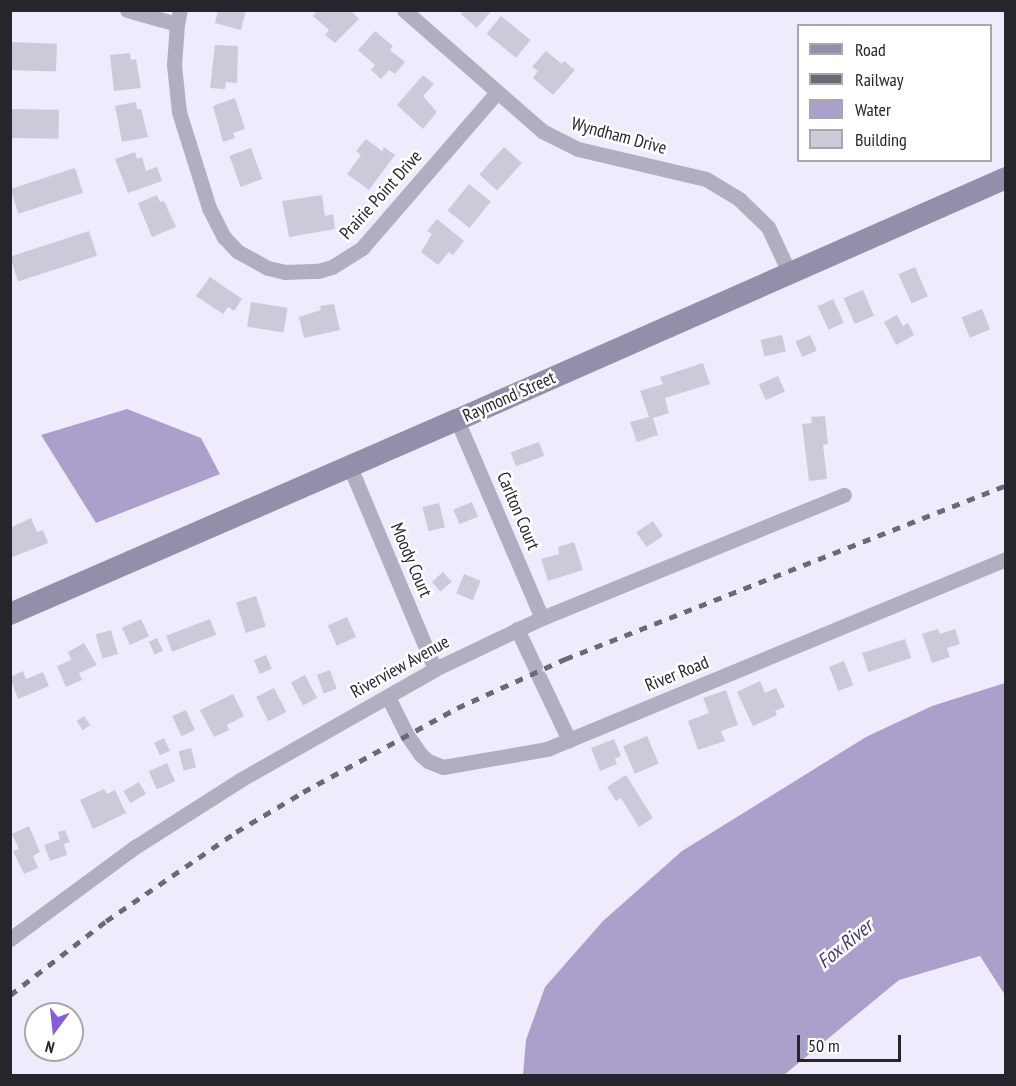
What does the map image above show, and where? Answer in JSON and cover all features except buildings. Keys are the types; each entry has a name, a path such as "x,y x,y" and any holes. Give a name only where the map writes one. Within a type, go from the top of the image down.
{"street":[{"path":"127,10 179,17"},
{"name":"Wyndham Drive","path":"404,10 542,131 578,149 688,173 723,188 754,211 768,227 789,272"},
{"name":"Prairie Point Drive","path":"179,17 174,65 179,112 215,223 237,251 253,262 285,272 318,271 332,267 362,248 497,92"},
{"name":"Raymond Street","path":"10,614 350,467 1005,177"},
{"name":"Carlton Court","path":"457,420 542,618"},
{"name":"Moody Court","path":"350,467 435,669"},
{"name":"Riverview Avenue","path":"10,939 135,847 240,780 435,669 542,618 844,495"},
{"name":"River Road","path":"387,697 407,735 421,755 428,761 443,767 547,750 1005,559"},
{"path":"517,629 569,740"}],"water":[{"path":"127,409 201,438 220,474 96,523 41,435"},
{"name":"Fox River","path":"1005,683 1005,995 980,956 899,980 784,1075 523,1075 526,1040 545,987 603,921 682,851 866,737 932,706"}],"railway":[{"path":"10,995 106,921 236,832 303,792 457,708 565,659 1006,485"}]}
